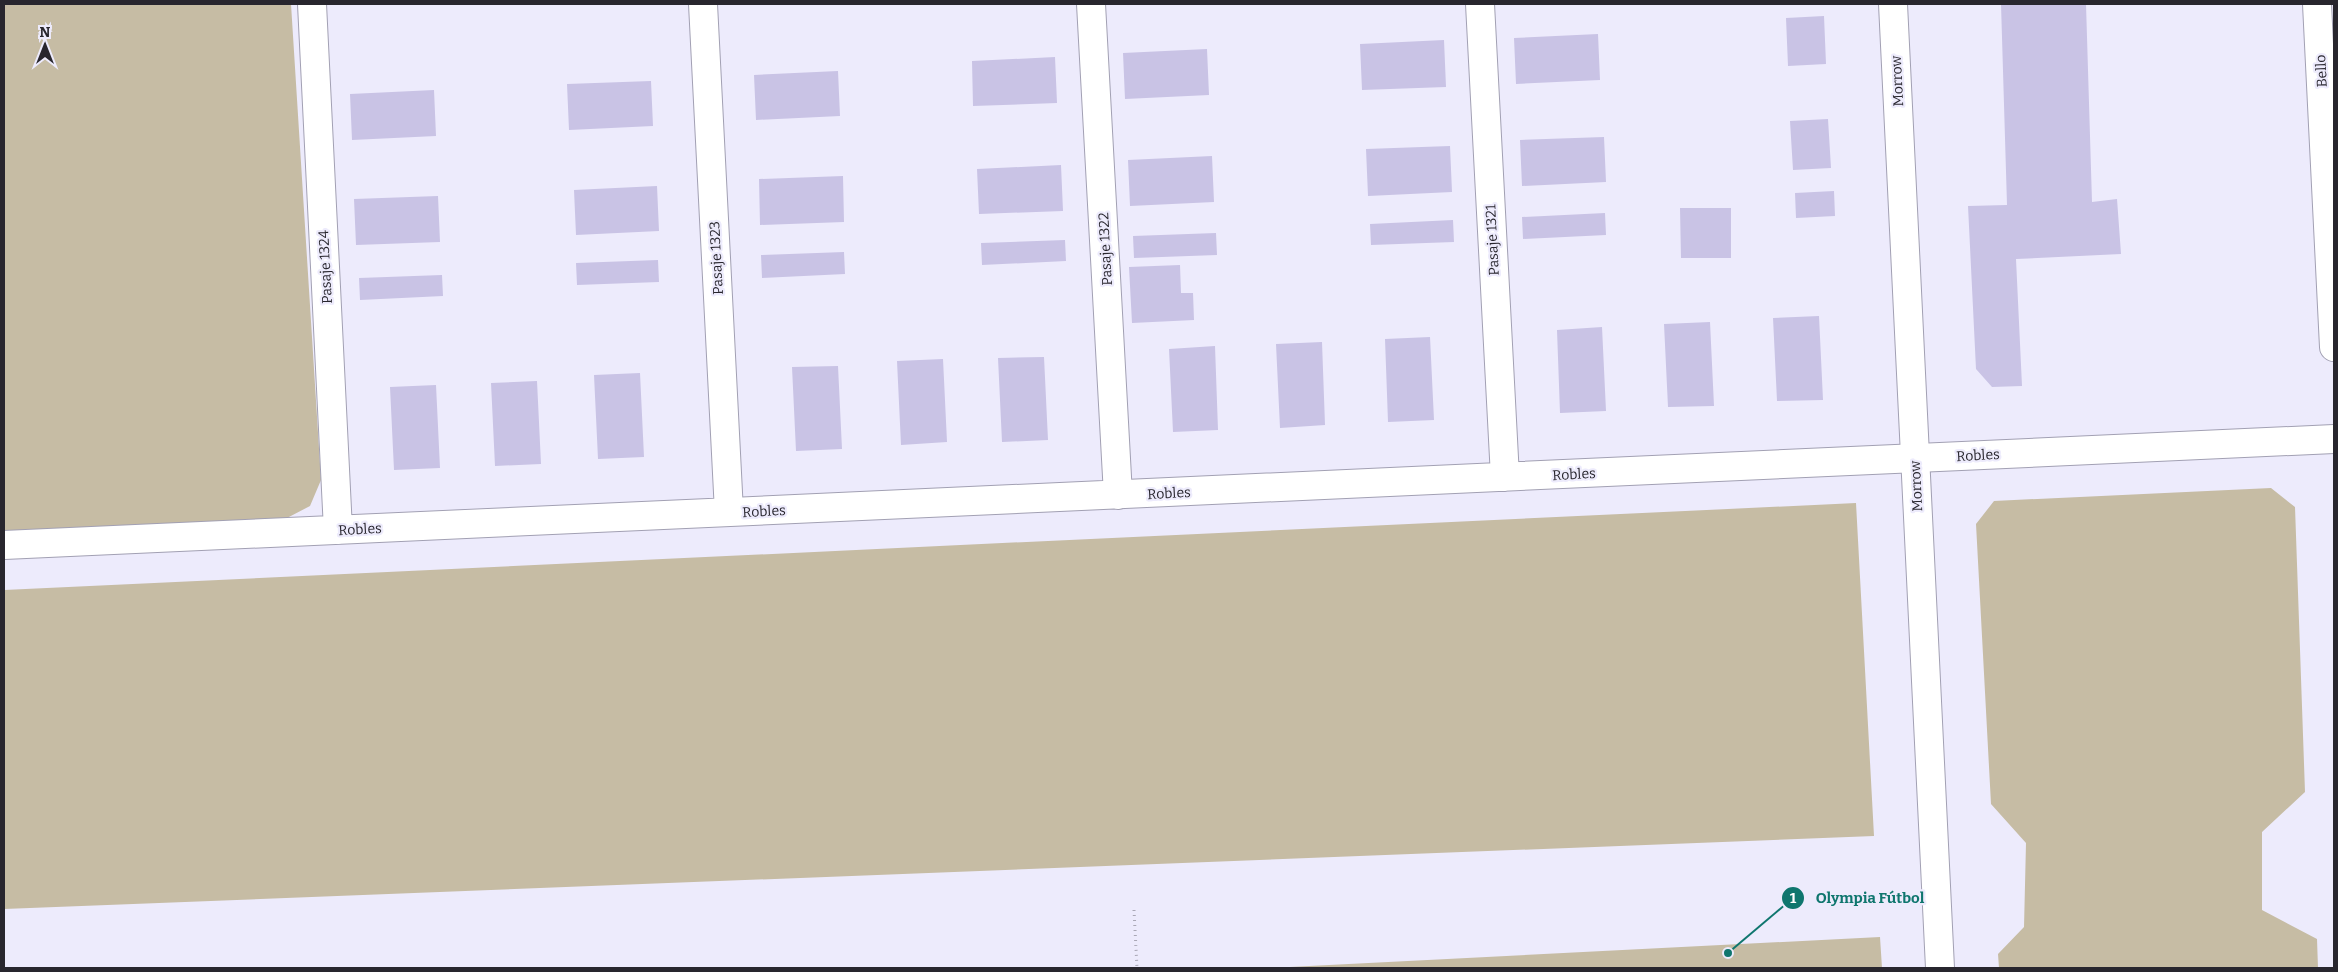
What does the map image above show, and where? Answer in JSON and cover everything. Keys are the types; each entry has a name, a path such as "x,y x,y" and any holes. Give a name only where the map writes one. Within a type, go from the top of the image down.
{"street":[{"name":"Pasaje 1324","path":"312,4 338,530"},
{"name":"Pasaje 1323","path":"703,4 729,512"},
{"name":"Pasaje 1322","path":"1091,4 1118,495"},
{"name":"Pasaje 1321","path":"1480,4 1505,477"},
{"name":"Morrow","path":"1893,4 1940,968"},
{"name":"Bello","path":"2317,4 2334,347"},
{"name":"Robles","path":"4,545 2334,439"}],"path":[{"path":"1134,910 1137,968"}],"shaded area":[{"path":"4,4 291,4 321,480 310,506 287,518 4,532"},
{"path":"2271,488 2295,507 2305,792 2262,832 2262,910 2317,939 2318,968 1999,968 1998,954 2024,927 2026,843 1991,804 1976,524 1994,501"},
{"path":"1856,503 1874,836 4,909 4,590"},
{"path":"1880,937 1882,968 1269,968"}],"building":[{"path":"2001,4 2086,4 2092,202 2117,199 2121,254 2016,259 2022,386 1992,387 1976,369 1968,206 2007,205"},
{"path":"1824,16 1826,64 1788,66 1786,18"},
{"path":"1598,34 1600,80 1516,84 1514,38"},
{"path":"1444,40 1446,87 1362,90 1360,44"},
{"path":"1207,49 1209,95 1125,99 1123,53"},
{"path":"1055,57 1057,103 973,106 972,61"},
{"path":"838,71 840,116 756,120 754,75"},
{"path":"651,81 653,126 569,130 567,84"},
{"path":"434,90 436,136 352,140 350,94"},
{"path":"1828,119 1831,168 1793,170 1790,121"},
{"path":"1604,137 1606,182 1522,186 1520,140"},
{"path":"1450,146 1452,192 1368,196 1366,149"},
{"path":"1212,156 1214,202 1130,206 1128,160"},
{"path":"1061,165 1063,211 979,214 977,169"},
{"path":"843,176 844,222 760,225 759,179"},
{"path":"657,186 659,231 576,235 574,190"},
{"path":"1834,191 1835,216 1796,218 1795,193"},
{"path":"438,196 440,242 356,245 354,199"},
{"path":"1680,208 1731,208 1731,258 1681,258"},
{"path":"1605,213 1606,235 1523,239 1522,217"},
{"path":"1453,220 1454,242 1371,245 1370,224"},
{"path":"1216,233 1217,255 1134,258 1133,236"},
{"path":"1065,240 1066,261 982,265 981,243"},
{"path":"844,252 845,274 762,278 761,255"},
{"path":"658,260 659,282 577,285 576,263"},
{"path":"1180,265 1181,293 1193,293 1194,320 1132,323 1129,267"},
{"path":"442,275 443,296 360,300 359,278"},
{"path":"1819,316 1823,400 1777,401 1773,318"},
{"path":"1710,322 1714,406 1668,407 1664,324"},
{"path":"1602,327 1606,411 1560,413 1557,330"},
{"path":"1430,337 1434,420 1388,422 1385,339"},
{"path":"1322,342 1325,425 1280,428 1276,344"},
{"path":"1215,346 1218,430 1173,432 1169,349"},
{"path":"1044,357 1048,440 1002,442 998,358"},
{"path":"943,359 947,442 901,445 897,361"},
{"path":"838,366 842,449 796,451 792,367"},
{"path":"640,373 644,457 598,459 594,375"},
{"path":"537,381 541,464 495,466 491,383"},
{"path":"436,385 440,468 394,470 390,387"}],"place":[{"name":"Olympia Fútbol","path":"1728,953"}]}
